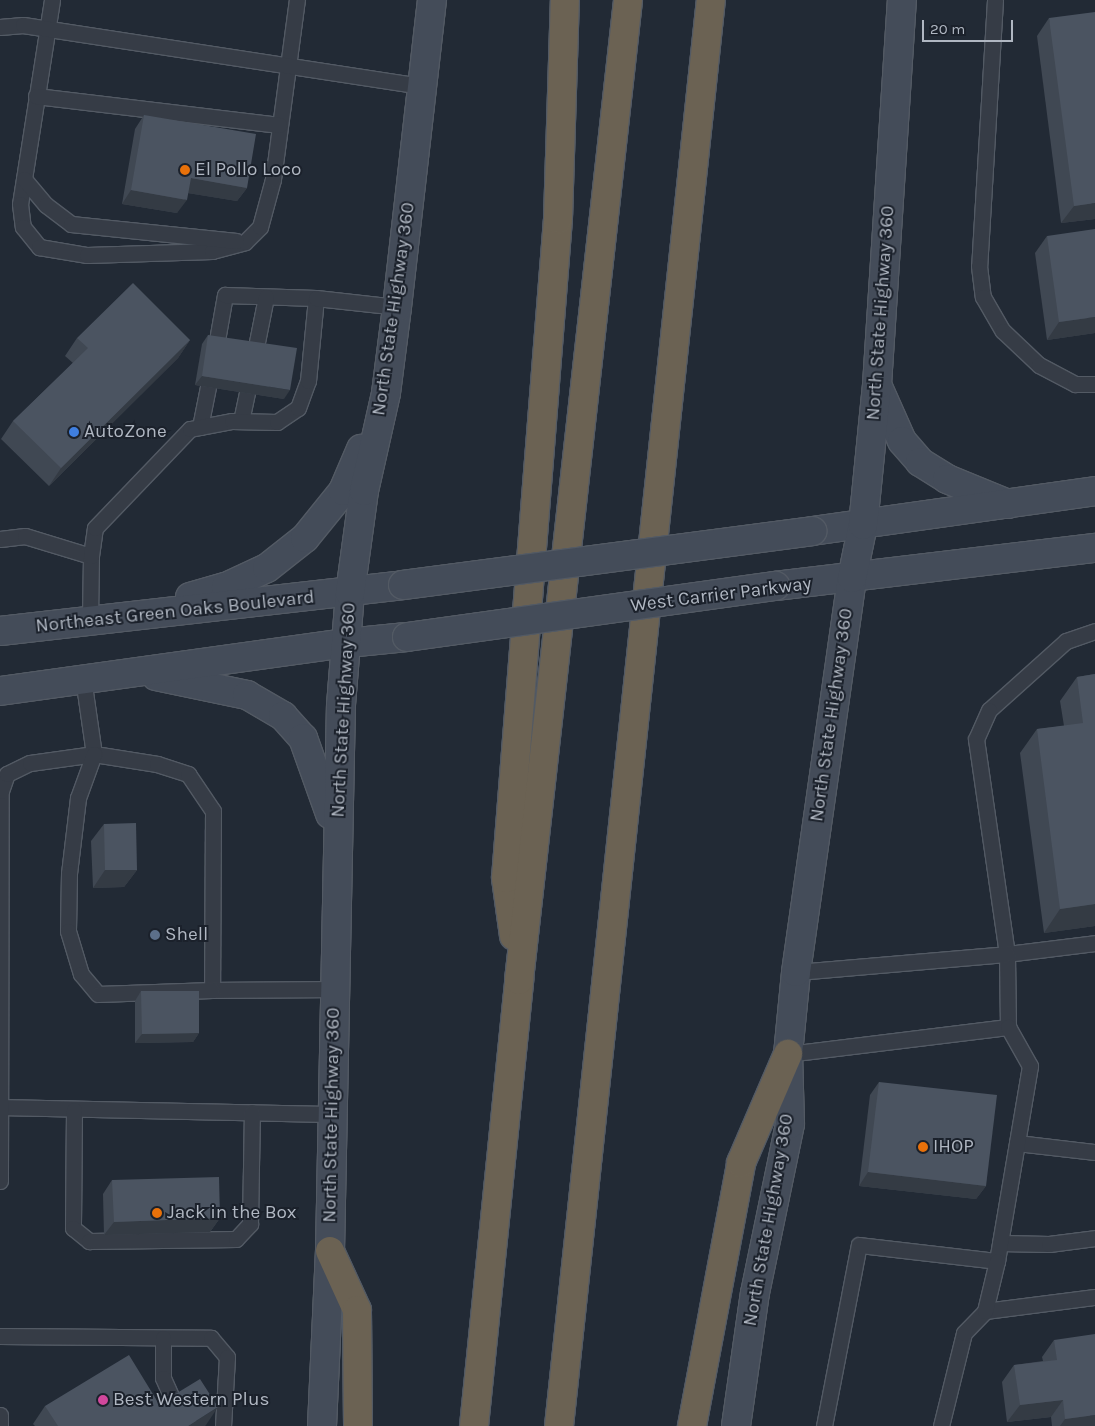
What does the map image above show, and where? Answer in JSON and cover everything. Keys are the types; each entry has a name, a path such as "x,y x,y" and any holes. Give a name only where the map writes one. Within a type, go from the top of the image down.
{"highway":[{"path":"519,980 506,878 558,219 566,0"},
{"path":"474,1426 519,980 628,0"},
{"path":"559,1426 711,0"},
{"path":"692,1426 742,1163 788,1054"},
{"path":"330,1251 356,1310 358,1426"}],"main road":[{"name":"North State Highway 360","path":"322,1426 330,1251 333,989 341,705 350,593 364,491 386,393 420,86 432,0"},
{"name":"North State Highway 360","path":"736,1426 755,1293 790,1124 788,1054 796,972 852,578 864,525 877,385 902,0"},
{"path":"877,385 902,441 920,462 947,479 1010,504"},
{"path":"132,615 226,587 267,568 305,538 343,491 386,393"},
{"path":"350,593 864,525 1095,491"},
{"name":"West Carrier Parkway","path":"347,642 407,637 775,586 1095,548"},
{"name":"Northeast Green Oaks Boulevard","path":"0,631 132,615 350,593"},
{"path":"0,691 347,642"},
{"path":"138,672 247,695 284,716 303,738 318,774 337,834"}],"lane":[{"path":"52,0 20,204 23,227 39,246 87,255 212,251 245,242 260,227 273,179 297,0"},
{"path":"995,0 979,266 983,297 1003,331 1039,365 1075,384 1095,384"},
{"path":"0,27 23,25 420,86"},
{"path":"36,96 280,124"},
{"path":"24,179 46,205 71,224 245,242"},
{"path":"216,346 225,295 316,298 397,307"},
{"path":"255,352 266,296"},
{"path":"90,620 91,556 95,528 190,429 242,421 277,422 298,408 308,381 316,298"},
{"path":"200,427 208,387"},
{"path":"242,421 247,393"},
{"path":"0,539 25,536 91,556"},
{"path":"941,1426 964,1333 985,1311 997,1261 1030,1066 1008,1027 1007,954 976,739 989,710 1066,641 1095,631"},
{"path":"83,678 94,754 78,798 69,873 68,931 81,974 98,994 212,990 333,989"},
{"path":"0,1181 1,791 7,774 30,763 94,754 157,764 188,774 213,811 212,990"},
{"path":"796,972 1007,954 1095,943"},
{"path":"788,1054 1008,1027"},
{"path":"1,1107 333,1114"},
{"path":"74,1110 73,1228 89,1241 236,1239 250,1224 252,1112"},
{"path":"1017,1143 1095,1152"},
{"path":"1000,1243 1049,1244 1095,1238"},
{"path":"824,1426 859,1246 997,1261"},
{"path":"985,1311 1095,1297"},
{"path":"0,1336 211,1338 227,1357 223,1426"},
{"path":"163,1338 163,1378 174,1405"},
{"path":"0,1415 0,1426"}],"building":[{"path":"1095,12 1095,203 1074,206 1049,18"},
{"name":"El Pollo Loco","path":"144,115 256,134 247,188 191,178 187,200 131,190"},
{"path":"1095,229 1095,317 1059,322 1047,236"},
{"path":"133,283 190,340 61,468 13,421 88,348 77,338"},
{"path":"208,335 297,348 290,390 202,376"},
{"path":"1095,674 1095,904 1060,909 1037,729 1083,723 1077,677"},
{"path":"136,823 137,870 105,870 104,824"},
{"path":"141,991 199,991 199,1033 142,1034"},
{"name":"IHOP","path":"879,1082 997,1095 986,1186 868,1172"},
{"name":"Jack in the Box","path":"219,1177 220,1218 114,1222 112,1180"},
{"path":"1095,1334 1095,1415 1065,1419 1063,1400 1020,1405 1014,1365 1057,1360 1054,1340"},
{"path":"129,1355 159,1404 200,1379 218,1407 188,1426 58,1426 45,1406"}],"place":[{"name":"El Pollo Loco","path":"185,170"},
{"name":"AutoZone","path":"74,432"},
{"name":"Shell","path":"155,935"},
{"name":"IHOP","path":"923,1147"},
{"name":"Jack in the Box","path":"157,1213"},
{"name":"Best Western Plus","path":"103,1400"}]}
